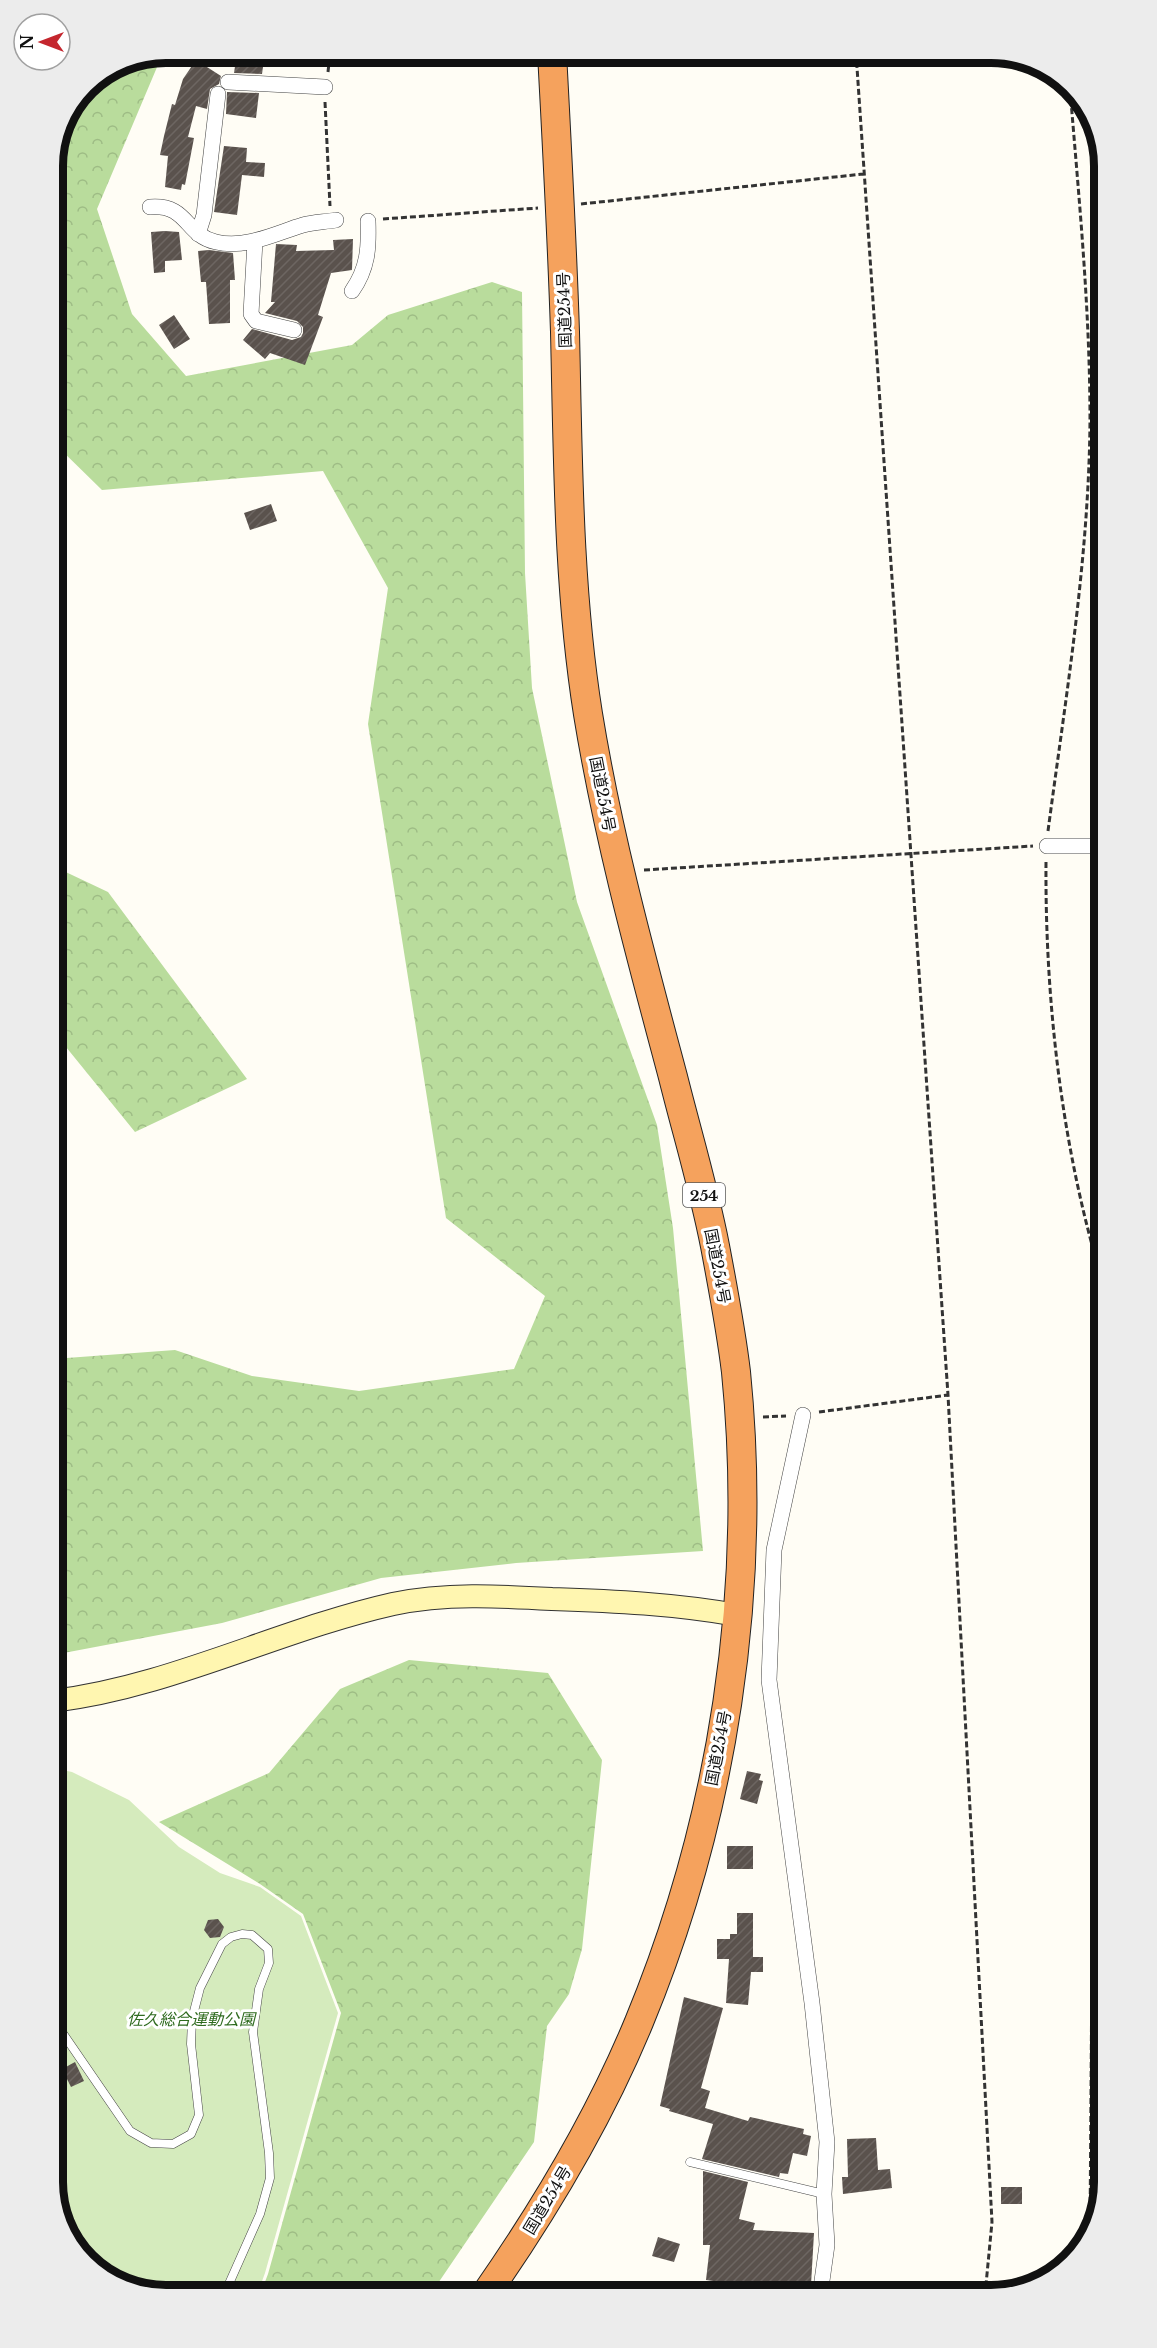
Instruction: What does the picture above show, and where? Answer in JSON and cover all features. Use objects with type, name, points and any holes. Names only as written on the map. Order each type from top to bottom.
[{"type":"highway","name":"国道254号","points":[[492,2285],[520,2245],[575,2153],[640,2021],[672,1929],[702,1830],[724,1721],[737,1615],[741,1517],[739,1418],[728,1318],[703,1192],[619,872],[588,713],[576,611],[567,464],[560,206],[553,63]]},
{"type":"street","points":[[198,234],[204,215],[223,88],[325,87]]},
{"type":"street","points":[[150,207],[165,206],[175,209],[198,234],[216,242],[255,241],[306,224],[336,220]]},
{"type":"street","points":[[352,291],[363,275],[368,258],[368,220]]},
{"type":"street","points":[[255,241],[251,314],[255,321],[294,330]]},
{"type":"street","points":[[1049,846],[1094,846]]},
{"type":"street","points":[[803,1415],[774,1550],[768,1660],[827,2142],[824,2194],[827,2245],[821,2285]]},
{"type":"street","points":[[63,1699],[98,1693],[171,1674],[346,1617],[416,1601],[497,1597],[646,1603],[737,1615]]},
{"type":"lane","points":[[63,2035],[130,2131],[152,2143],[173,2144],[192,2134],[200,2115],[191,2044],[192,2019],[200,1988],[222,1944],[231,1937],[242,1934],[252,1935],[268,1949],[268,1963],[259,1989],[254,2032],[270,2178],[260,2214],[228,2285]]},
{"type":"lane","points":[[690,2162],[824,2194]]},
{"type":"path","points":[[328,63],[325,87],[324,135],[330,210],[336,220]]},
{"type":"path","points":[[856,63],[862,174],[870,234],[882,462],[948,1395],[992,2212],[990,2267],[987,2285]]},
{"type":"path","points":[[1071,101],[1088,321],[1090,422],[1078,610],[1049,846],[1046,892],[1055,1037],[1067,1136],[1084,1222],[1094,1254]]},
{"type":"path","points":[[368,220],[560,206],[862,174]]},
{"type":"path","points":[[619,872],[911,852],[1049,846]]},
{"type":"path","points":[[739,1418],[803,1415],[856,1405],[948,1395]]},
{"type":"path","points":[[1090,2208],[1094,1935]]},
{"type":"green space","points":[[158,64],[97,209],[132,314],[186,376],[352,345],[388,315],[492,282],[522,292],[525,573],[532,688],[577,902],[657,1125],[673,1228],[703,1551],[516,1563],[381,1578],[222,1623],[63,1653],[63,1358],[175,1350],[252,1376],[359,1391],[514,1369],[545,1296],[446,1218],[368,724],[388,588],[323,471],[102,490],[63,452],[63,159],[67,139],[84,103],[109,80],[127,71]]},
{"type":"green space","points":[[63,871],[108,892],[247,1079],[135,1132],[63,1043]]},
{"type":"green space","points":[[409,1660],[548,1673],[602,1760],[582,1949],[569,1994],[547,2026],[534,2142],[437,2285],[264,2285],[341,2013],[303,1914],[260,1884],[159,1822],[269,1773],[340,1689]]},
{"type":"green space","name":"佐久総合運動公園","points":[[63,1770],[72,1772],[129,1800],[179,1847],[220,1873],[260,1887],[301,1916],[338,2013],[261,2285],[159,2285],[133,2280],[103,2264],[93,2255],[84,2245],[71,2221],[65,2202],[63,2182]]},
{"type":"building","points":[[194,63],[201,63],[221,76],[219,84],[210,89],[207,109],[196,106],[188,137],[194,138],[185,185],[182,184],[181,190],[165,187],[168,156],[160,155],[172,104],[175,105],[183,79]]},
{"type":"building","points":[[236,63],[264,63],[262,74],[234,73]]},
{"type":"building","points":[[227,92],[259,93],[256,118],[226,114]]},
{"type":"building","points":[[224,146],[247,148],[246,162],[265,163],[264,177],[242,175],[237,215],[214,212]]},
{"type":"building","points":[[151,232],[179,232],[182,260],[165,261],[165,272],[154,273]]},
{"type":"building","points":[[353,239],[352,270],[331,273],[318,315],[323,317],[305,365],[270,353],[265,359],[243,340],[252,329],[292,340],[301,337],[303,333],[303,327],[297,321],[265,313],[275,302],[271,302],[276,244],[297,245],[296,251],[334,250],[333,240]]},
{"type":"building","points":[[198,251],[233,253],[235,280],[230,280],[230,323],[209,324],[206,282],[201,282]]},
{"type":"building","points":[[174,315],[190,339],[174,349],[159,325]]},
{"type":"building","points":[[271,504],[277,521],[250,530],[244,513]]},
{"type":"building","points":[[747,1771],[761,1774],[759,1780],[763,1781],[757,1804],[740,1799]]},
{"type":"building","points":[[727,1846],[753,1846],[753,1869],[727,1869]]},
{"type":"building","points":[[737,1913],[753,1913],[753,1957],[763,1957],[763,1972],[751,1972],[748,2005],[726,2003],[729,1959],[717,1959],[717,1939],[730,1939],[730,1934],[737,1934]]},
{"type":"building","points":[[218,1919],[224,1927],[220,1937],[210,1938],[204,1930],[208,1920]]},
{"type":"building","points":[[684,1997],[723,2008],[701,2088],[710,2091],[705,2108],[748,2121],[750,2117],[804,2129],[803,2134],[811,2136],[807,2156],[793,2153],[788,2174],[780,2173],[779,2177],[702,2159],[713,2124],[669,2111],[670,2109],[660,2106]]},
{"type":"building","points":[[75,2062],[84,2081],[71,2087],[63,2068]]},
{"type":"building","points":[[876,2138],[878,2170],[890,2169],[892,2188],[843,2194],[842,2177],[848,2177],[847,2139]]},
{"type":"building","points":[[703,2171],[748,2182],[739,2219],[755,2223],[753,2230],[814,2233],[811,2285],[728,2285],[728,2283],[706,2280],[710,2245],[703,2245]]},
{"type":"building","points":[[1001,2187],[1022,2187],[1022,2204],[1001,2204]]},
{"type":"building","points":[[658,2237],[680,2244],[674,2262],[652,2256]]}]
